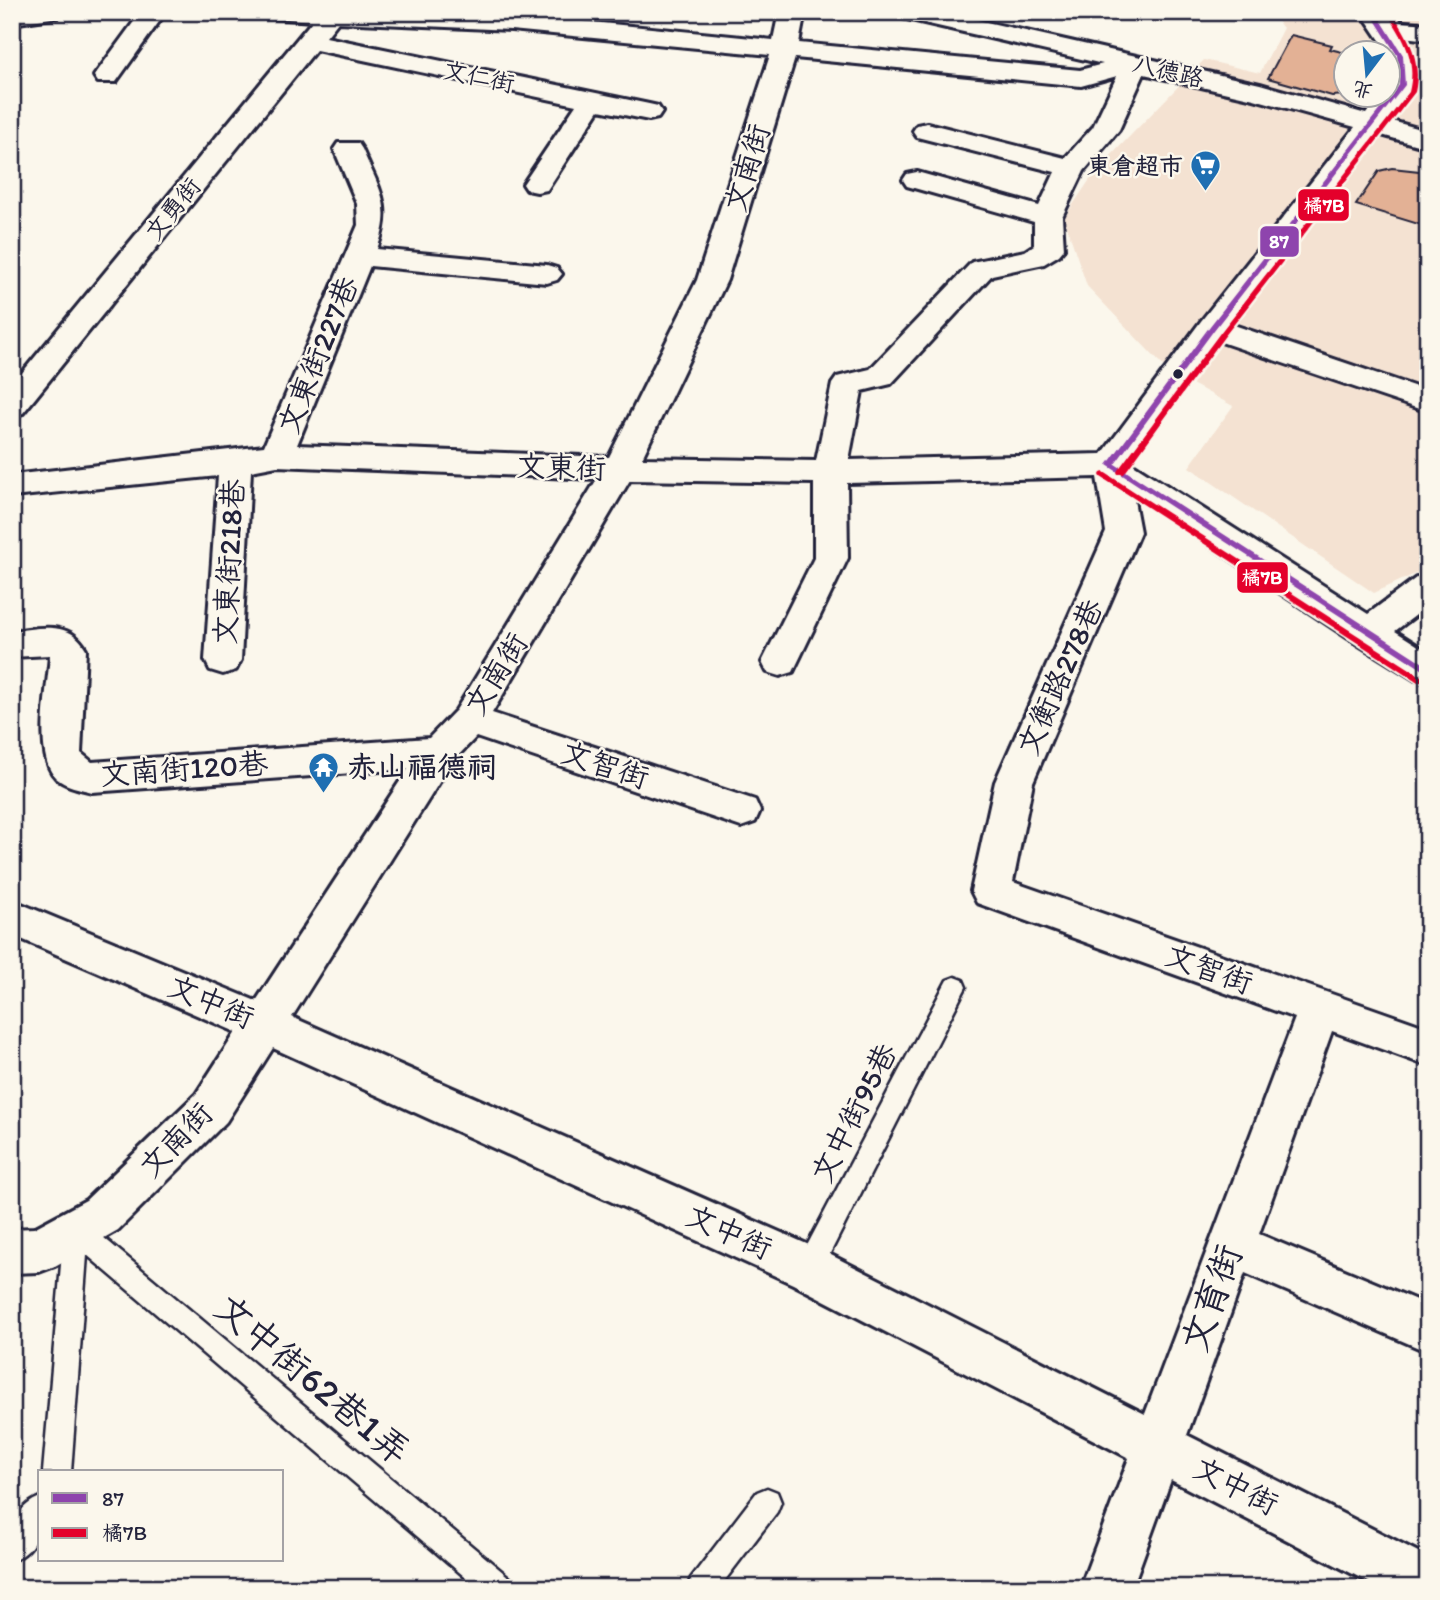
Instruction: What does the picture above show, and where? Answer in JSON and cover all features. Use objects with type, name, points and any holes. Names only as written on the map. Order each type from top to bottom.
[{"type":"street","points":[[12,16],[50,12]]},
{"type":"street","points":[[107,76],[154,12]]},
{"type":"street","points":[[271,12],[510,22],[784,51],[1081,78],[1136,63]]},
{"type":"street","name":"文南街","points":[[12,1251],[39,1250],[102,1215],[211,1108],[439,752],[468,720],[620,469],[712,280],[784,51],[792,12]]},
{"type":"street","name":"八德路","points":[[907,12],[1260,92],[1428,140]]},
{"type":"street","name":"文勇街","points":[[12,406],[332,13]]},
{"type":"street","points":[[1379,20],[1428,32]]},
{"type":"street","points":[[1379,20],[1401,54],[1405,72],[1402,85],[1212,328],[1111,465],[1428,670]]},
{"type":"street","name":"文仁街","points":[[309,41],[649,112]]},
{"type":"street","points":[[780,662],[831,558],[830,472],[848,384],[880,377],[982,268],[1034,258],[1049,249],[1048,217],[1071,168],[1105,130],[1136,63]]},
{"type":"street","points":[[537,184],[592,100]]},
{"type":"street","points":[[927,131],[1071,168]]},
{"type":"street","name":"文東街227巷","points":[[277,455],[372,225],[371,204],[348,149]]},
{"type":"street","points":[[917,180],[1048,217]]},
{"type":"street","name":"文東街227巷","points":[[359,256],[547,274]]},
{"type":"street","points":[[1212,328],[1428,402]]},
{"type":"street","name":"文東街","points":[[12,486],[235,463],[277,455],[620,469],[830,472],[1111,465]]},
{"type":"street","name":"文東街218巷","points":[[223,660],[235,463]]},
{"type":"street","name":"文衡路278巷","points":[[991,891],[1014,782],[1123,532],[1111,465]]},
{"type":"street","points":[[1367,633],[1428,587]]},
{"type":"street","name":"文南街120巷","points":[[12,644],[55,640],[68,649],[70,656],[62,753],[65,764],[76,773],[92,777],[439,752]]},
{"type":"street","name":"文智街","points":[[468,720],[741,811]]},
{"type":"street","name":"文智街","points":[[991,891],[1428,1047]]},
{"type":"street","name":"文中街","points":[[12,918],[266,1025],[809,1268],[1428,1585]]},
{"type":"street","name":"文育街","points":[[1106,1588],[1319,1009]]},
{"type":"street","points":[[1231,1244],[1428,1329]]},
{"type":"lane","name":"文中街95巷","points":[[809,1268],[955,986]]},
{"type":"lane","points":[[57,1470],[76,1230]]},
{"type":"lane","name":"文中街62巷1弄","points":[[76,1230],[500,1588]]},
{"type":"lane","points":[[701,1588],[767,1502]]},
{"type":"lane","points":[[12,1547],[38,1514]]},
{"type":"shaded area","points":[[1270,12],[1428,12],[1428,559],[1421,571],[1374,593],[1189,467],[1233,406],[1168,371],[1087,286],[1064,218],[1095,172],[1204,60],[1260,73],[1283,28]]},
{"type":"building","points":[[1291,35],[1332,45],[1332,96],[1268,78]]},
{"type":"building","points":[[1392,168],[1428,172],[1428,227],[1356,205],[1379,171]]},
{"type":"transit line","name":"87","points":[[1111,465],[1212,328],[1402,85],[1400,55],[1373,12]]},
{"type":"transit line","name":"橘7B","points":[[1121,472],[1222,335],[1412,92],[1415,81],[1413,60],[1406,40],[1389,12]]},
{"type":"transit line","name":"87","points":[[1111,465],[1428,670]]},
{"type":"transit line","name":"橘7B","points":[[1104,475],[1421,680]]},
{"type":"place","name":"東倉超市","points":[[1206,193]]},
{"type":"place","name":"赤山福德祠","points":[[324,794]]}]
